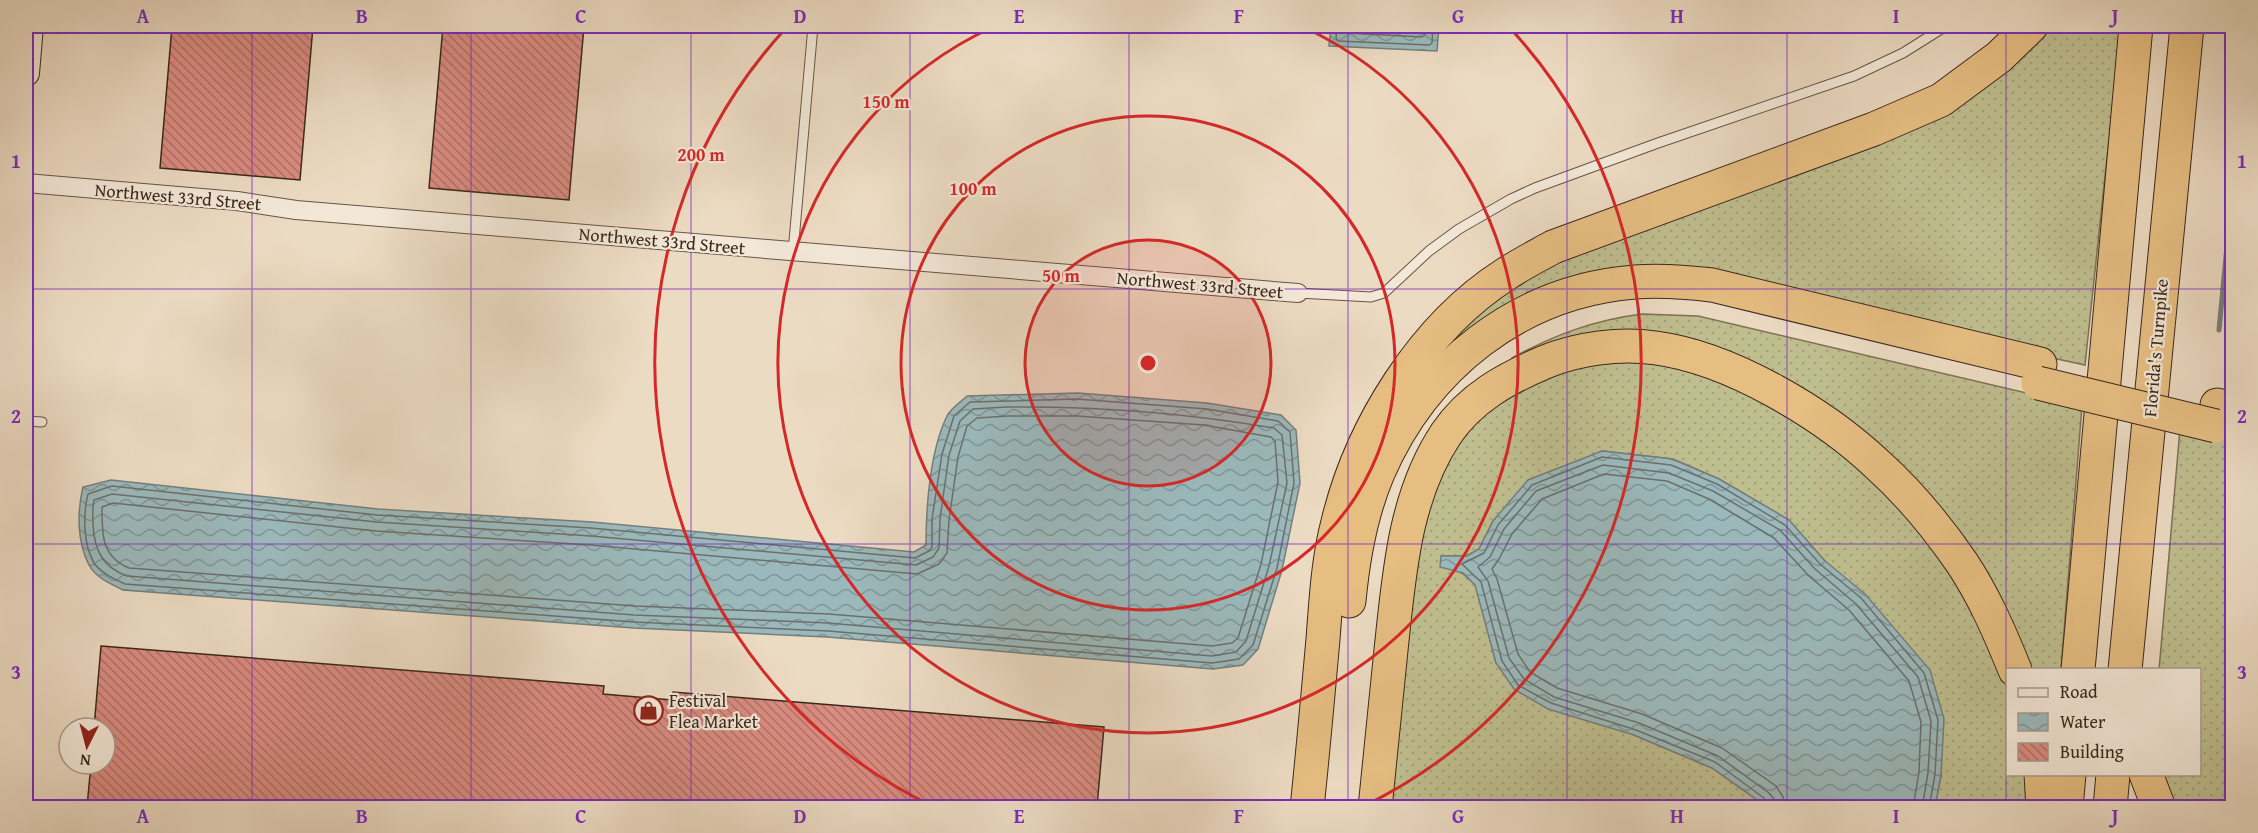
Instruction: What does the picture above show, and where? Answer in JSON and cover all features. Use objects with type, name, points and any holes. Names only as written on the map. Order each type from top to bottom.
[{"type":"highway","points":[[1307,807],[1332,548],[1338,520],[1362,453],[1384,408],[1414,361],[1444,326],[1504,275],[1553,247],[1874,129],[1941,100],[1999,57],[2031,26]]},
{"type":"highway","points":[[2078,668],[2136,26]]},
{"type":"highway","name":"Florida's Turnpike","points":[[2125,668],[2187,26]]},
{"type":"highway","points":[[1329,807],[1352,568],[1365,512],[1377,474],[1411,412],[1436,380],[1469,348],[1498,327],[1530,310],[1600,287],[1634,282],[1674,281],[1712,285],[2039,373],[2225,418]]},
{"type":"highway","points":[[1353,807],[1380,550],[1398,485],[1426,426],[1470,376],[1502,351],[1546,326],[1581,314],[1618,305],[1655,301],[1699,303],[2039,373]]},
{"type":"highway","points":[[1375,807],[1396,604],[1406,533],[1426,469],[1447,433],[1467,408],[1492,389],[1553,359],[1584,350],[1621,346],[1656,348],[1690,355],[1769,388],[1846,437],[1908,495],[1962,564],[1985,602],[2015,668]]},
{"type":"highway","points":[[2131,619],[2135,668]]},
{"type":"highway","points":[[2041,776],[2043,807]]},
{"type":"highway","points":[[2066,807],[2068,776]]},
{"type":"highway","points":[[2110,807],[2113,776]]},
{"type":"highway","points":[[2147,776],[2159,807]]},
{"type":"street","points":[[26,73],[30,26]]},
{"type":"street","name":"Northwest 33rd Street","points":[[26,183],[237,201],[296,210],[1298,293]]},
{"type":"lane","points":[[793,252],[813,26]]},
{"type":"lane","points":[[1298,293],[1371,297],[1384,292],[1429,251],[1459,229],[1534,188],[1854,76],[1903,53],[1946,26]]},
{"type":"lane","points":[[26,421],[42,422]]},
{"type":"shaded area","points":[[2046,26],[2121,26],[2085,365],[1641,268],[1412,380],[1432,352],[1534,266],[1899,130]]},
{"type":"shaded area","points":[[1642,314],[1698,316],[2082,406],[2061,668],[2023,668],[1956,541],[1709,353],[1513,362],[1512,358],[1559,336],[1607,320]]},
{"type":"shaded area","points":[[1594,357],[1707,370],[1836,442],[1939,545],[2006,674],[2006,776],[2032,776],[2036,807],[1935,807],[1941,775],[1824,560],[1789,520],[1719,479],[1673,459],[1602,451],[1493,521],[1479,549],[1467,556],[1442,556],[1476,585],[1496,663],[1634,735],[1712,768],[1764,807],[1388,808],[1421,526],[1439,477],[1462,436],[1495,401]]},
{"type":"shaded area","points":[[2180,429],[2232,442],[2232,807],[2175,807],[2164,776],[2201,776],[2201,668],[2159,668]]},
{"type":"water","points":[[1331,26],[1439,26],[1437,51],[1329,46]]},
{"type":"water","points":[[1078,393],[1207,403],[1281,415],[1296,430],[1300,483],[1282,570],[1258,649],[1243,665],[1213,669],[827,637],[634,628],[123,590],[104,580],[92,570],[80,537],[79,517],[83,487],[111,480],[378,509],[592,522],[914,552],[926,545],[928,496],[933,462],[941,430],[947,416],[954,408],[967,396]]},
{"type":"water","points":[[1602,451],[1672,459],[1719,479],[1789,520],[1824,560],[1865,594],[1930,670],[1944,719],[1941,775],[1935,807],[1764,807],[1712,768],[1634,735],[1548,709],[1514,689],[1496,663],[1475,585],[1463,573],[1440,567],[1441,556],[1467,556],[1479,549],[1493,521],[1528,480]]},
{"type":"building","points":[[172,26],[313,26],[300,180],[160,168]]},
{"type":"building","points":[[443,26],[584,26],[569,200],[429,188]]},
{"type":"building","points":[[101,646],[604,686],[603,694],[672,700],[673,692],[1104,727],[1097,807],[87,807],[90,776],[117,776],[117,716],[95,716]]},
{"type":"waterway","points":[[2219,330],[2232,194]]},
{"type":"place","name":"Festival Flea Market","points":[[648,711]]}]
